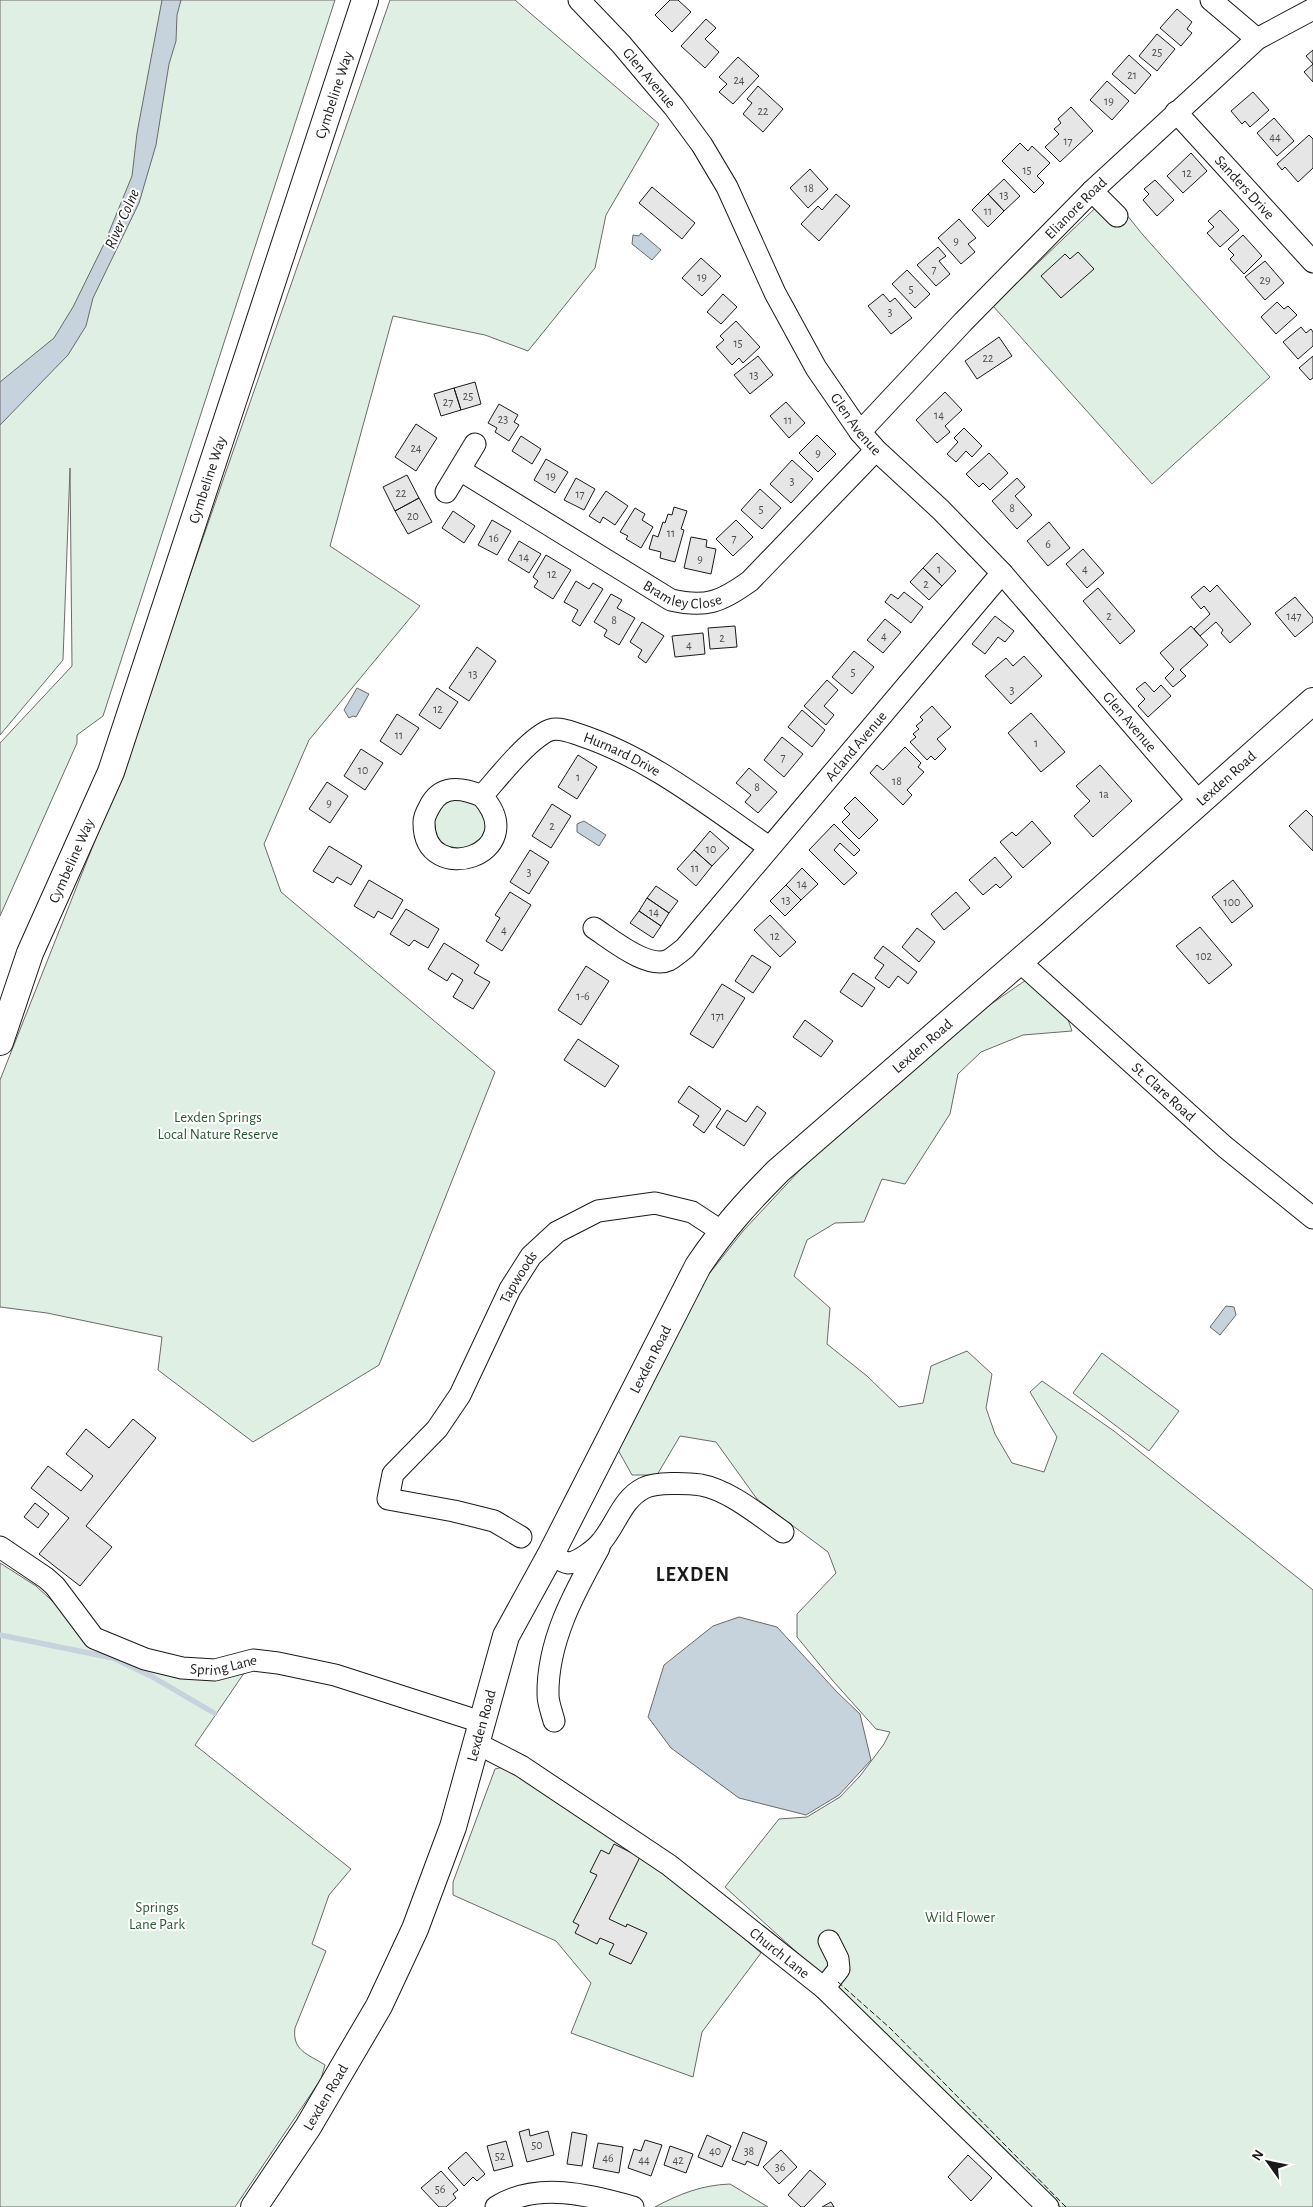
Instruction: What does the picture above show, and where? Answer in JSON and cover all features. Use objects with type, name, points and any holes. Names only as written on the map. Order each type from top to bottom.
[{"type":"main road","name":"Cymbeline Way","points":[[0,1042],[30,953],[111,772],[365,0]]},
{"type":"main road","name":"Lexden Road","points":[[254,2207],[308,2127],[379,2006],[415,1929],[453,1827],[506,1636],[551,1554],[698,1266],[722,1231],[740,1208],[778,1171],[1313,702]]},
{"type":"main road","name":"Cymbeline Way","points":[[0,983],[30,953]]},
{"type":"street","name":"Glen Avenue","points":[[579,0],[621,44],[674,107],[702,145],[727,187],[775,293],[816,368],[860,432],[876,450],[941,510],[1002,573],[1199,802]]},
{"type":"street","points":[[1211,0],[1257,39]]},
{"type":"street","name":"Elianore Road","points":[[860,432],[963,322],[1092,190],[1257,39],[1313,9]]},
{"type":"street","name":"Sanders Drive","points":[[1176,112],[1313,262]]},
{"type":"street","points":[[1092,190],[1117,216]]},
{"type":"street","points":[[446,492],[475,444]]},
{"type":"street","name":"Bramley Close","points":[[460,470],[671,600],[692,604],[712,603],[730,595],[750,582],[876,450]]},
{"type":"street","name":"Acland Avenue","points":[[594,928],[641,958],[654,962],[668,961],[685,948],[1002,573]]},
{"type":"street","name":"Hurnard Drive","points":[[482,796],[523,751],[541,735],[552,730],[564,730],[611,745],[676,783],[768,848]]},
{"type":"street","name":"St. Clare Road","points":[[1019,961],[1225,1147],[1313,1218]]},
{"type":"street","name":"Tapwoods","points":[[521,1537],[494,1521],[454,1511],[388,1499],[392,1474],[437,1429],[455,1402],[510,1289],[531,1256],[557,1232],[598,1211],[655,1203],[692,1212],[722,1231]]},
{"type":"street","points":[[554,1721],[548,1696],[557,1633],[602,1542],[630,1498],[646,1487],[668,1484],[701,1485],[721,1492],[783,1532]]},
{"type":"street","points":[[551,1554],[566,1563],[575,1562],[602,1542]]},
{"type":"street","name":"Spring Lane","points":[[0,1547],[50,1582],[94,1638],[144,1659],[182,1668],[215,1670],[253,1660],[336,1675],[479,1733]]},
{"type":"street","name":"Church Lane","points":[[479,1733],[521,1766],[669,1865],[824,1988],[1048,2207]]},
{"type":"street","points":[[824,1988],[839,1969],[838,1959],[829,1941]]},
{"type":"street","points":[[496,2207],[528,2194],[554,2192],[606,2200],[633,2207]]},
{"type":"green space","points":[[0,0],[335,0],[103,716],[77,735],[77,743],[0,916],[0,743],[72,666],[70,468],[63,660],[0,735]]},
{"type":"green space","name":"Lexden Springs Local Nature Reserve","points":[[390,0],[515,0],[659,124],[606,215],[595,268],[528,351],[485,335],[393,316],[330,546],[420,606],[309,740],[264,844],[281,892],[495,1072],[379,1365],[253,1442],[158,1370],[162,1337],[47,1313],[0,1307],[0,1080],[117,785]]},
{"type":"green space","points":[[1110,194],[1143,235],[1270,377],[1152,484],[993,306]]},
{"type":"green space","points":[[470,795],[490,829],[472,851],[437,844],[430,817],[440,800]]},
{"type":"green space","name":"Wild Flower","points":[[1029,978],[1063,1005],[1072,1031],[1023,1035],[981,1052],[958,1074],[950,1114],[905,1184],[882,1179],[864,1222],[835,1223],[807,1240],[794,1276],[830,1308],[827,1344],[867,1376],[899,1407],[923,1403],[931,1366],[967,1351],[992,1374],[986,1408],[995,1434],[1012,1463],[1044,1472],[1057,1437],[1030,1392],[1042,1381],[1114,1431],[1313,1590],[1313,2207],[1038,2207],[890,2037],[725,1887],[779,1819],[807,1817],[840,1797],[860,1776],[884,1744],[890,1732],[876,1729],[797,1637],[797,1614],[836,1573],[828,1552],[757,1499],[716,1442],[680,1436],[657,1475],[632,1475],[618,1450],[690,1298],[743,1231],[800,1170],[880,1096],[978,1013]]},
{"type":"green space","points":[[1102,1353],[1179,1411],[1149,1451],[1073,1393]]},
{"type":"green space","name":"Springs Lane Park","points":[[0,1563],[36,1586],[87,1633],[182,1668],[253,1660],[195,1745],[351,1869],[329,1895],[312,1944],[326,1951],[295,2028],[296,2042],[302,2051],[325,2065],[321,2079],[235,2207],[0,2207]]},
{"type":"green space","points":[[503,1767],[602,1824],[698,1899],[761,1953],[702,2032],[693,2077],[571,2033],[591,1983],[556,1941],[453,1895],[453,1882],[495,1769]]},
{"type":"green space","points":[[730,2184],[768,2207],[655,2207],[691,2191],[710,2186]]},
{"type":"water","name":"River Colne","points":[[162,0],[181,0],[177,15],[176,41],[169,64],[156,145],[139,203],[93,298],[86,326],[68,355],[0,425],[0,382],[54,338],[73,307],[105,242],[132,176],[137,133]]},
{"type":"water","points":[[641,233],[661,250],[652,260],[632,244],[633,235],[639,236]]},
{"type":"water","points":[[357,688],[369,694],[356,717],[349,718],[344,710]]},
{"type":"water","points":[[584,821],[606,835],[599,846],[577,832],[577,824]]},
{"type":"water","points":[[1226,1306],[1234,1307],[1236,1315],[1220,1335],[1210,1327]]},
{"type":"water","points":[[739,1617],[777,1627],[860,1714],[871,1760],[839,1795],[806,1815],[739,1798],[671,1748],[648,1717],[664,1665],[713,1626]]},
{"type":"building","points":[[670,0],[678,0],[691,12],[672,32],[655,15]]},
{"type":"building","points":[[1177,9],[1192,22],[1187,29],[1192,33],[1181,46],[1160,28]]},
{"type":"building","points":[[706,19],[716,28],[705,39],[719,52],[705,68],[681,46]]},
{"type":"building","points":[[1157,34],[1175,49],[1157,71],[1139,56]]},
{"type":"building","points":[[1313,50],[1313,64],[1306,56]]},
{"type":"building","points":[[1129,55],[1151,75],[1135,94],[1112,74]]},
{"type":"building","points":[[738,57],[759,76],[733,104],[719,92],[727,84],[719,77]]},
{"type":"building","points":[[1313,64],[1313,82],[1304,72]]},
{"type":"building","points":[[1107,81],[1129,101],[1112,120],[1090,100]]},
{"type":"building","points":[[758,86],[783,109],[763,132],[743,114],[752,103],[747,99]]},
{"type":"building","points":[[1253,92],[1269,110],[1250,127],[1245,121],[1242,124],[1231,111]]},
{"type":"building","points":[[1071,107],[1093,131],[1060,162],[1045,147],[1059,134],[1054,129],[1061,123],[1058,119]]},
{"type":"building","points":[[1274,118],[1294,141],[1277,156],[1257,133]]},
{"type":"building","points":[[1309,135],[1313,139],[1313,168],[1298,182],[1285,167],[1282,170],[1277,164]]},
{"type":"building","points":[[1020,143],[1028,151],[1032,146],[1050,163],[1037,176],[1044,183],[1034,193],[1002,161]]},
{"type":"building","points":[[1191,153],[1207,171],[1183,193],[1167,176]]},
{"type":"building","points":[[810,169],[828,189],[808,208],[790,188]]},
{"type":"building","points":[[1004,179],[1020,196],[1004,211],[988,194]]},
{"type":"building","points":[[1155,180],[1174,200],[1157,216],[1143,200],[1149,194],[1144,189]]},
{"type":"building","points":[[652,187],[695,223],[682,239],[639,203]]},
{"type":"building","points":[[836,194],[850,206],[819,241],[801,224],[818,206],[822,210]]},
{"type":"building","points":[[988,194],[1004,211],[988,227],[972,210]]},
{"type":"building","points":[[1220,210],[1239,230],[1220,247],[1207,233],[1214,227],[1208,221]]},
{"type":"building","points":[[959,219],[976,238],[968,244],[975,252],[961,264],[938,238]]},
{"type":"building","points":[[1243,235],[1262,256],[1244,274],[1230,259],[1234,255],[1228,249]]},
{"type":"building","points":[[938,247],[946,256],[939,261],[950,274],[936,286],[917,265]]},
{"type":"building","points":[[1078,252],[1094,269],[1061,298],[1041,276],[1065,254],[1070,259]]},
{"type":"building","points":[[701,258],[721,276],[702,296],[682,278]]},
{"type":"building","points":[[1265,261],[1284,283],[1265,300],[1245,277]]},
{"type":"building","points":[[907,270],[930,294],[915,308],[892,284]]},
{"type":"building","points":[[723,294],[737,307],[721,324],[707,312]]},
{"type":"building","points":[[883,294],[890,302],[895,298],[912,318],[891,334],[868,306]]},
{"type":"building","points":[[1277,302],[1284,309],[1288,306],[1297,315],[1276,334],[1261,317]]},
{"type":"building","points":[[736,321],[760,347],[743,363],[739,358],[732,365],[716,347],[724,340],[720,336]]},
{"type":"building","points":[[1301,327],[1306,333],[1311,329],[1313,332],[1313,346],[1298,359],[1283,342]]},
{"type":"building","points":[[999,337],[1012,356],[977,379],[965,361]]},
{"type":"building","points":[[758,356],[773,375],[750,394],[734,375]]},
{"type":"building","points":[[1313,356],[1313,378],[1310,380],[1299,368]]},
{"type":"building","points":[[475,382],[481,404],[461,410],[454,388]]},
{"type":"building","points":[[454,388],[461,410],[441,416],[434,394]]},
{"type":"building","points":[[945,392],[962,410],[945,426],[950,432],[937,443],[916,420]]},
{"type":"building","points":[[786,402],[805,423],[789,438],[770,416]]},
{"type":"building","points":[[499,404],[518,415],[514,422],[519,425],[509,441],[495,432],[497,428],[488,423]]},
{"type":"building","points":[[416,424],[437,438],[416,471],[395,457]]},
{"type":"building","points":[[964,428],[982,446],[972,457],[966,451],[956,462],[947,454],[958,442],[954,438]]},
{"type":"building","points":[[817,435],[836,454],[818,472],[799,453]]},
{"type":"building","points":[[521,436],[541,449],[532,464],[512,451]]},
{"type":"building","points":[[989,453],[1008,473],[990,490],[983,483],[979,487],[966,474]]},
{"type":"building","points":[[546,459],[568,472],[555,493],[534,480]]},
{"type":"building","points":[[792,460],[813,479],[791,503],[770,484]]},
{"type":"building","points":[[407,475],[419,498],[395,511],[383,487]]},
{"type":"building","points":[[576,478],[595,489],[584,510],[564,500]]},
{"type":"building","points":[[1017,478],[1025,487],[1015,496],[1032,515],[1017,529],[992,501]]},
{"type":"building","points":[[760,489],[781,508],[762,529],[741,510]]},
{"type":"building","points":[[606,491],[628,506],[615,525],[603,517],[600,523],[589,516]]},
{"type":"building","points":[[419,498],[432,522],[408,534],[395,511]]},
{"type":"building","points":[[674,507],[687,511],[681,529],[684,530],[675,562],[660,558],[661,552],[649,549],[653,535],[658,537],[663,522],[665,523],[668,514],[672,515]]},
{"type":"building","points":[[635,508],[645,514],[642,520],[653,527],[641,548],[626,539],[628,536],[620,532]]},
{"type":"building","points":[[453,511],[475,526],[464,543],[442,528]]},
{"type":"building","points":[[492,520],[511,531],[497,555],[478,545]]},
{"type":"building","points":[[736,520],[753,537],[733,556],[716,539]]},
{"type":"building","points":[[1049,522],[1070,548],[1048,566],[1027,541]]},
{"type":"building","points":[[691,537],[707,540],[706,547],[716,549],[711,574],[684,568]]},
{"type":"building","points":[[519,541],[541,554],[529,573],[508,560]]},
{"type":"building","points":[[1083,549],[1104,573],[1087,588],[1066,564]]},
{"type":"building","points":[[937,553],[956,571],[942,586],[923,568]]},
{"type":"building","points":[[546,555],[571,570],[553,599],[534,587],[538,581],[533,577]]},
{"type":"building","points":[[923,568],[942,586],[929,600],[910,582]]},
{"type":"building","points":[[576,581],[589,589],[593,583],[603,589],[580,626],[572,621],[578,610],[564,602]]},
{"type":"building","points":[[1217,585],[1251,624],[1230,643],[1221,633],[1223,630],[1216,622],[1200,636],[1194,629],[1210,614],[1204,606],[1201,609],[1191,597],[1204,586],[1210,592]]},
{"type":"building","points":[[1098,588],[1135,631],[1120,644],[1083,601]]},
{"type":"building","points":[[904,592],[923,607],[911,623],[885,602],[891,594],[898,599]]},
{"type":"building","points":[[611,594],[622,600],[617,608],[635,618],[619,645],[604,636],[607,630],[594,622]]},
{"type":"building","points":[[1295,597],[1313,618],[1313,622],[1295,637],[1275,613]]},
{"type":"building","points":[[995,616],[1014,631],[1005,642],[998,637],[985,654],[972,644]]},
{"type":"building","points":[[885,619],[901,632],[883,653],[867,640]]},
{"type":"building","points":[[642,622],[664,636],[646,663],[638,657],[642,650],[630,642]]},
{"type":"building","points":[[735,626],[737,647],[710,649],[708,628]]},
{"type":"building","points":[[1191,626],[1208,645],[1180,670],[1186,676],[1173,687],[1165,678],[1174,669],[1160,653]]},
{"type":"building","points":[[703,633],[705,654],[675,657],[672,636]]},
{"type":"building","points":[[477,647],[496,661],[469,701],[449,688]]},
{"type":"building","points":[[854,651],[874,667],[852,694],[832,677]]},
{"type":"building","points":[[1024,656],[1042,676],[1011,704],[985,676],[1006,658],[1013,666]]},
{"type":"building","points":[[827,680],[838,690],[824,706],[834,715],[826,725],[804,706]]},
{"type":"building","points":[[1145,682],[1154,692],[1161,685],[1171,696],[1148,717],[1138,706],[1145,699],[1136,689]]},
{"type":"building","points":[[437,688],[458,702],[440,729],[419,715]]},
{"type":"building","points":[[932,706],[951,727],[937,739],[946,749],[935,760],[931,756],[927,760],[910,742],[916,737],[913,734],[919,729],[916,726],[923,720],[920,717]]},
{"type":"building","points":[[802,710],[825,730],[812,747],[788,727]]},
{"type":"building","points":[[1031,713],[1065,752],[1041,772],[1008,733]]},
{"type":"building","points":[[397,714],[419,728],[401,755],[380,741]]},
{"type":"building","points":[[782,737],[803,754],[784,777],[764,760]]},
{"type":"building","points":[[905,747],[921,763],[918,767],[924,772],[907,790],[912,795],[903,805],[870,773],[877,765],[883,770]]},
{"type":"building","points":[[361,749],[383,763],[365,790],[344,776]]},
{"type":"building","points":[[578,755],[597,767],[577,799],[558,787]]},
{"type":"building","points":[[1100,765],[1132,801],[1093,837],[1074,816],[1090,801],[1076,786]]},
{"type":"building","points":[[749,768],[777,792],[758,813],[745,802],[751,795],[736,783]]},
{"type":"building","points":[[327,782],[348,796],[330,823],[309,809]]},
{"type":"building","points":[[855,797],[878,820],[859,839],[842,822],[850,814],[844,808]]},
{"type":"building","points":[[552,804],[571,816],[551,848],[532,836]]},
{"type":"building","points":[[1306,810],[1313,817],[1313,851],[1289,826]]},
{"type":"building","points":[[1032,821],[1051,843],[1023,868],[1000,842],[1012,832],[1016,836]]},
{"type":"building","points":[[834,824],[860,850],[854,856],[840,843],[834,850],[857,873],[844,885],[809,850]]},
{"type":"building","points":[[710,831],[729,848],[712,866],[694,850]]},
{"type":"building","points":[[329,846],[362,866],[351,885],[337,877],[333,883],[313,871]]},
{"type":"building","points":[[530,850],[549,862],[529,894],[510,882]]},
{"type":"building","points":[[694,850],[712,866],[696,886],[677,869]]},
{"type":"building","points":[[995,857],[1012,877],[1000,888],[996,884],[983,895],[969,880]]},
{"type":"building","points":[[802,868],[818,884],[801,900],[786,885]]},
{"type":"building","points":[[369,880],[403,900],[392,919],[378,911],[374,918],[354,906]]},
{"type":"building","points":[[1233,880],[1253,906],[1232,923],[1212,897]]},
{"type":"building","points":[[786,885],[801,900],[785,916],[770,901]]},
{"type":"building","points":[[656,886],[678,901],[669,913],[647,898]]},
{"type":"building","points":[[510,892],[531,905],[502,951],[486,941],[500,918],[495,915]]},
{"type":"building","points":[[956,892],[970,908],[944,930],[931,914]]},
{"type":"building","points":[[647,898],[669,913],[661,926],[639,911]]},
{"type":"building","points":[[406,909],[439,929],[428,948],[414,940],[409,946],[390,934]]},
{"type":"building","points":[[639,911],[661,926],[653,938],[630,923]]},
{"type":"building","points":[[770,915],[796,942],[780,957],[754,930]]},
{"type":"building","points":[[1200,927],[1232,965],[1209,984],[1176,946]]},
{"type":"building","points":[[917,928],[935,942],[919,962],[902,947]]},
{"type":"building","points":[[444,943],[479,965],[474,973],[490,982],[473,1009],[453,997],[463,980],[452,973],[447,981],[428,969]]},
{"type":"building","points":[[883,946],[917,972],[908,984],[898,976],[889,988],[875,978],[884,965],[874,958]]},
{"type":"building","points":[[752,955],[771,967],[753,993],[735,981]]},
{"type":"building","points":[[586,966],[609,981],[581,1025],[558,1010]]},
{"type":"building","points":[[853,973],[875,988],[862,1007],[840,992]]},
{"type":"building","points":[[722,984],[745,998],[713,1048],[690,1034]]},
{"type":"building","points":[[805,1020],[833,1041],[821,1057],[793,1037]]},
{"type":"building","points":[[578,1039],[619,1066],[605,1087],[564,1060]]},
{"type":"building","points":[[689,1086],[721,1109],[704,1133],[693,1125],[699,1116],[678,1102]]},
{"type":"building","points":[[757,1106],[766,1113],[744,1146],[716,1127],[727,1110],[746,1122]]},
{"type":"building","points":[[133,1419],[156,1438],[86,1526],[112,1547],[80,1586],[39,1554],[69,1518],[31,1488],[48,1466],[81,1491],[93,1476],[66,1454],[86,1429],[109,1448]]},
{"type":"building","points":[[35,1503],[49,1514],[38,1528],[24,1517]]},
{"type":"building","points":[[614,1844],[640,1857],[609,1919],[626,1927],[627,1924],[647,1933],[631,1964],[609,1954],[614,1944],[600,1938],[597,1944],[575,1933],[579,1925],[573,1922],[597,1875],[590,1872],[601,1850],[609,1854]]},
{"type":"building","points":[[529,2129],[530,2136],[548,2131],[554,2155],[527,2162],[519,2132]]},
{"type":"building","points":[[572,2132],[587,2135],[582,2166],[567,2164]]},
{"type":"building","points":[[743,2132],[767,2142],[758,2166],[747,2161],[745,2165],[732,2160]]},
{"type":"building","points":[[707,2135],[731,2146],[722,2167],[698,2157]]},
{"type":"building","points":[[645,2140],[662,2145],[651,2176],[628,2168],[634,2149],[641,2151]]},
{"type":"building","points":[[506,2141],[513,2166],[494,2171],[487,2146]]},
{"type":"building","points":[[598,2143],[623,2147],[619,2173],[593,2168]]},
{"type":"building","points":[[670,2146],[693,2154],[686,2173],[664,2165]]},
{"type":"building","points":[[781,2150],[797,2167],[779,2184],[763,2167]]},
{"type":"building","points":[[466,2152],[485,2174],[477,2181],[473,2177],[464,2186],[448,2168]]},
{"type":"building","points":[[968,2155],[992,2178],[971,2201],[948,2177]]},
{"type":"building","points":[[810,2170],[826,2184],[804,2207],[801,2207],[788,2195]]},
{"type":"building","points":[[441,2171],[458,2190],[453,2194],[456,2198],[446,2207],[439,2207],[421,2188]]},
{"type":"building","points":[[831,2202],[834,2207],[822,2207]]},
{"type":"waterway","points":[[0,1635],[113,1658],[151,1676],[214,1713]]},
{"type":"fence","points":[[838,1982],[890,2028],[1066,2207]]},
{"type":"district","name":"LEXDEN","points":[[693,1575]]}]
